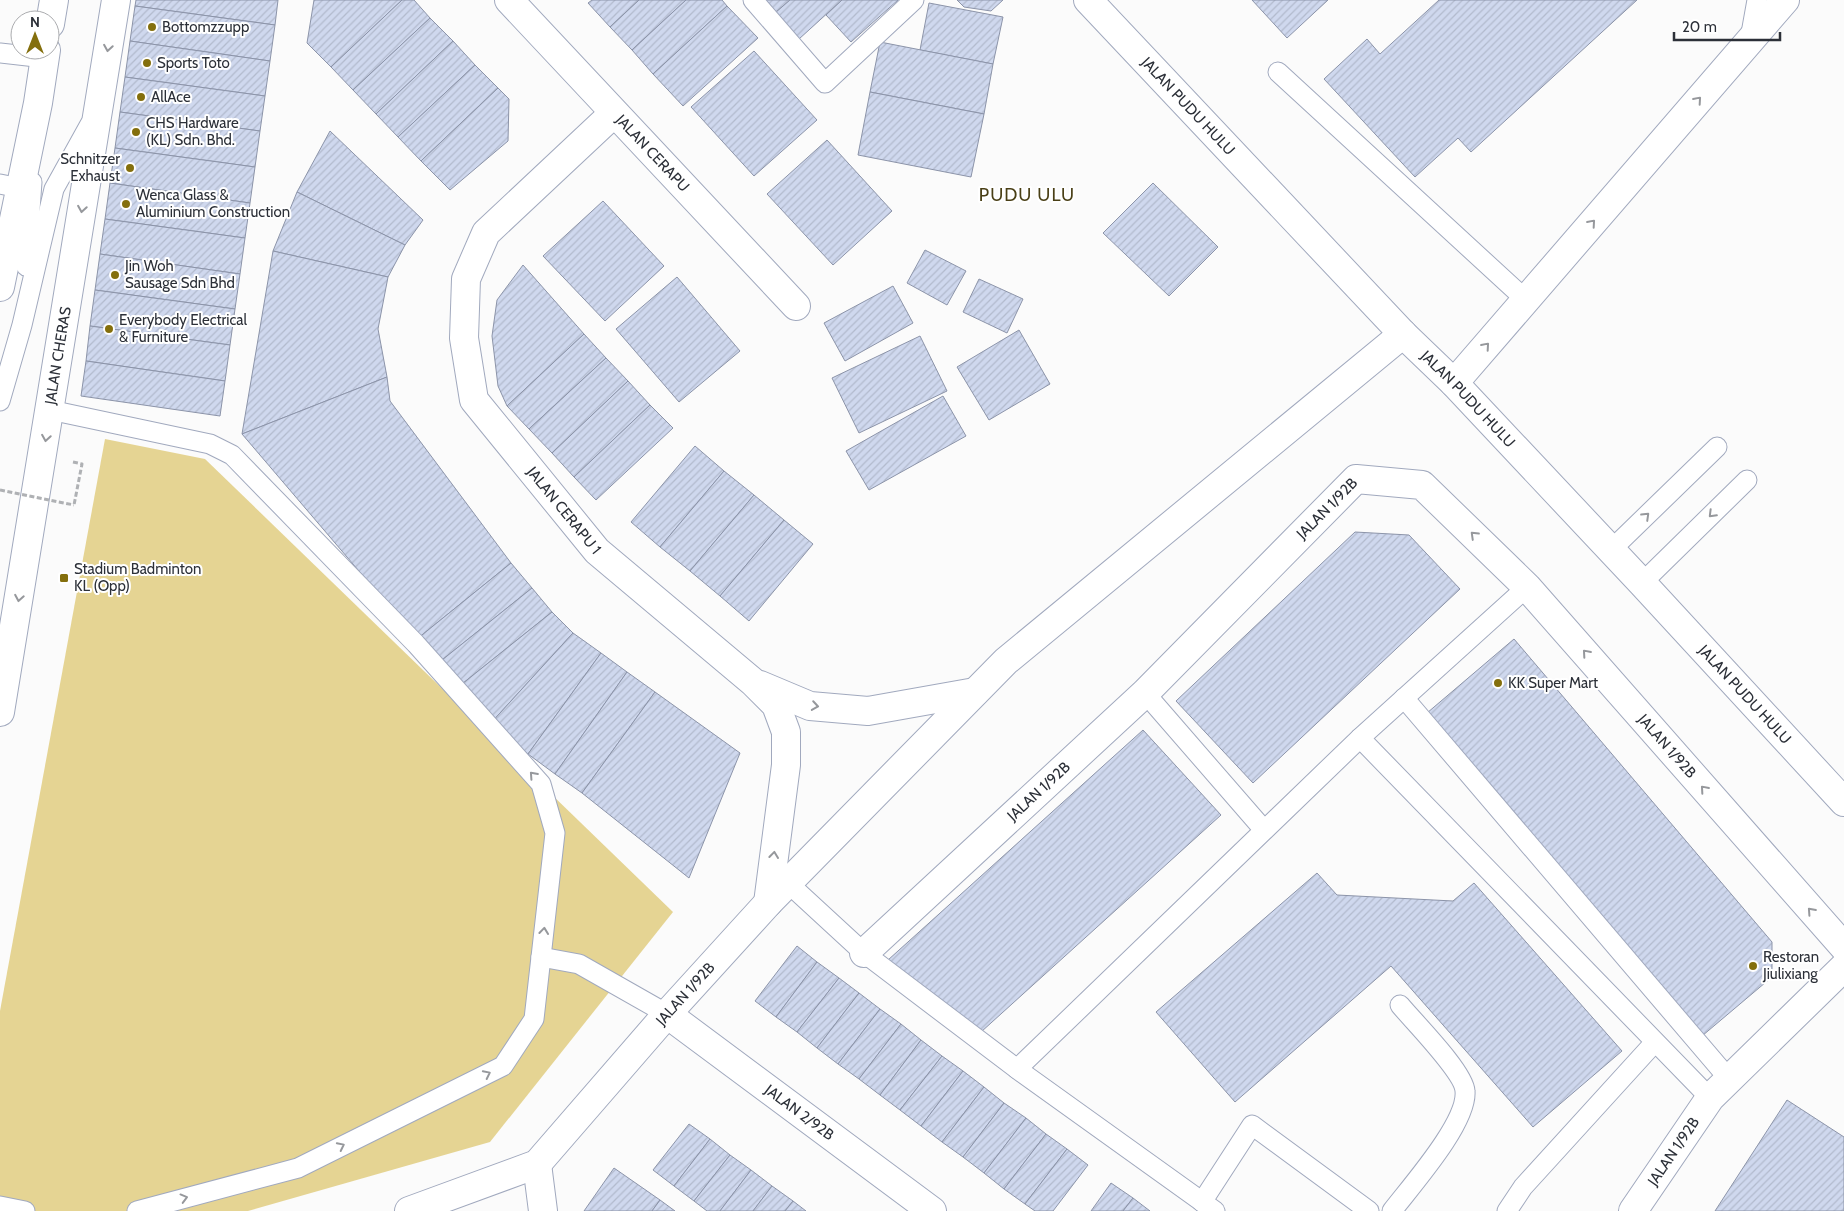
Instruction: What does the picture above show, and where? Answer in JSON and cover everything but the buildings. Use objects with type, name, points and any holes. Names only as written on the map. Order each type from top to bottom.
[{"type":"street","name":"JALAN CHERAS","points":[[0,712],[116,0]]},
{"type":"street","name":"JALAN CERAPU","points":[[509,0],[796,306]]},
{"type":"street","name":"JALAN PUDU HULU","points":[[1088,0],[1403,334],[1454,383],[1844,802]]},
{"type":"street","points":[[1454,383],[1785,0]]},
{"type":"street","points":[[0,287],[10,186],[38,103],[44,60]]},
{"type":"street","name":"JALAN CERAPU 1","points":[[614,113],[486,233],[466,279],[464,338],[474,400],[597,552],[753,682],[776,705],[786,732],[786,765],[768,903]]},
{"type":"street","name":"JALAN 1/92B","points":[[409,1211],[538,1164],[667,1014],[768,903],[1006,662],[1403,334]]},
{"type":"street","name":"JALAN 1/92B","points":[[864,953],[1145,693],[1356,479],[1422,485],[1527,587],[1844,947]]},
{"type":"street","points":[[753,682],[810,706],[868,711],[975,692]]},
{"type":"street","name":"JALAN 1/92B","points":[[1633,1211],[1710,1098],[1844,967]]},
{"type":"street","name":"JALAN 2/92B","points":[[667,1014],[932,1211]]},
{"type":"street","points":[[538,1164],[543,1211]]},
{"type":"lane","points":[[752,0],[825,83],[914,0]]},
{"type":"lane","points":[[1750,40],[1757,0]]},
{"type":"lane","points":[[1278,72],[1526,300]]},
{"type":"lane","points":[[22,325],[38,103]]},
{"type":"lane","points":[[0,401],[22,325],[54,189],[98,110]]},
{"type":"lane","points":[[50,410],[210,444],[232,455],[429,659],[541,784],[555,834],[534,1019],[503,1066],[298,1168],[137,1211]]},
{"type":"lane","points":[[1611,550],[1717,447]]},
{"type":"lane","points":[[1642,583],[1747,480]]},
{"type":"lane","points":[[1017,1069],[1360,738],[1527,587]]},
{"type":"lane","points":[[1145,693],[1264,830]]},
{"type":"lane","points":[[1404,698],[1729,1079]]},
{"type":"lane","points":[[1360,738],[1710,1098]]},
{"type":"lane","points":[[788,883],[864,953],[1017,1069],[1209,1206],[1252,1125],[1369,1211]]},
{"type":"lane","points":[[541,958],[579,964],[667,1014]]},
{"type":"lane","points":[[1392,1211],[1451,1134],[1461,1113],[1466,1090],[1458,1073],[1400,1006]]},
{"type":"lane","points":[[1507,1211],[1523,1187],[1655,1042]]},
{"type":"lane","points":[[0,1206],[25,1211]]},
{"type":"path","points":[[0,490],[74,505],[82,464]]},
{"type":"shaded area","points":[[105,439],[205,459],[673,912],[490,1142],[248,1211],[9,1211],[0,1204],[0,1011]]},
{"type":"place","name":"Bottomzzupp","points":[[152,27]]},
{"type":"place","name":"Sports Toto","points":[[147,63]]},
{"type":"place","name":"AllAce","points":[[141,97]]},
{"type":"place","name":"CHS Hardware (KL) Sdn. Bhd.","points":[[136,132]]},
{"type":"place","name":"Schnitzer Exhaust","points":[[130,168]]},
{"type":"place","name":"Wenca Glass & Aluminium Construction","points":[[126,204]]},
{"type":"place","name":"Jin Woh Sausage Sdn Bhd","points":[[115,275]]},
{"type":"place","name":"Everybody Electrical & Furniture","points":[[109,329]]},
{"type":"place","name":"Stadium Badminton KL (Opp)","points":[[64,578]]},
{"type":"place","name":"KK Super Mart","points":[[1498,683]]},
{"type":"place","name":"Restoran Jiulixiang","points":[[1753,966]]},
{"type":"district","name":"PUDU ULU","points":[[1027,195]]}]
